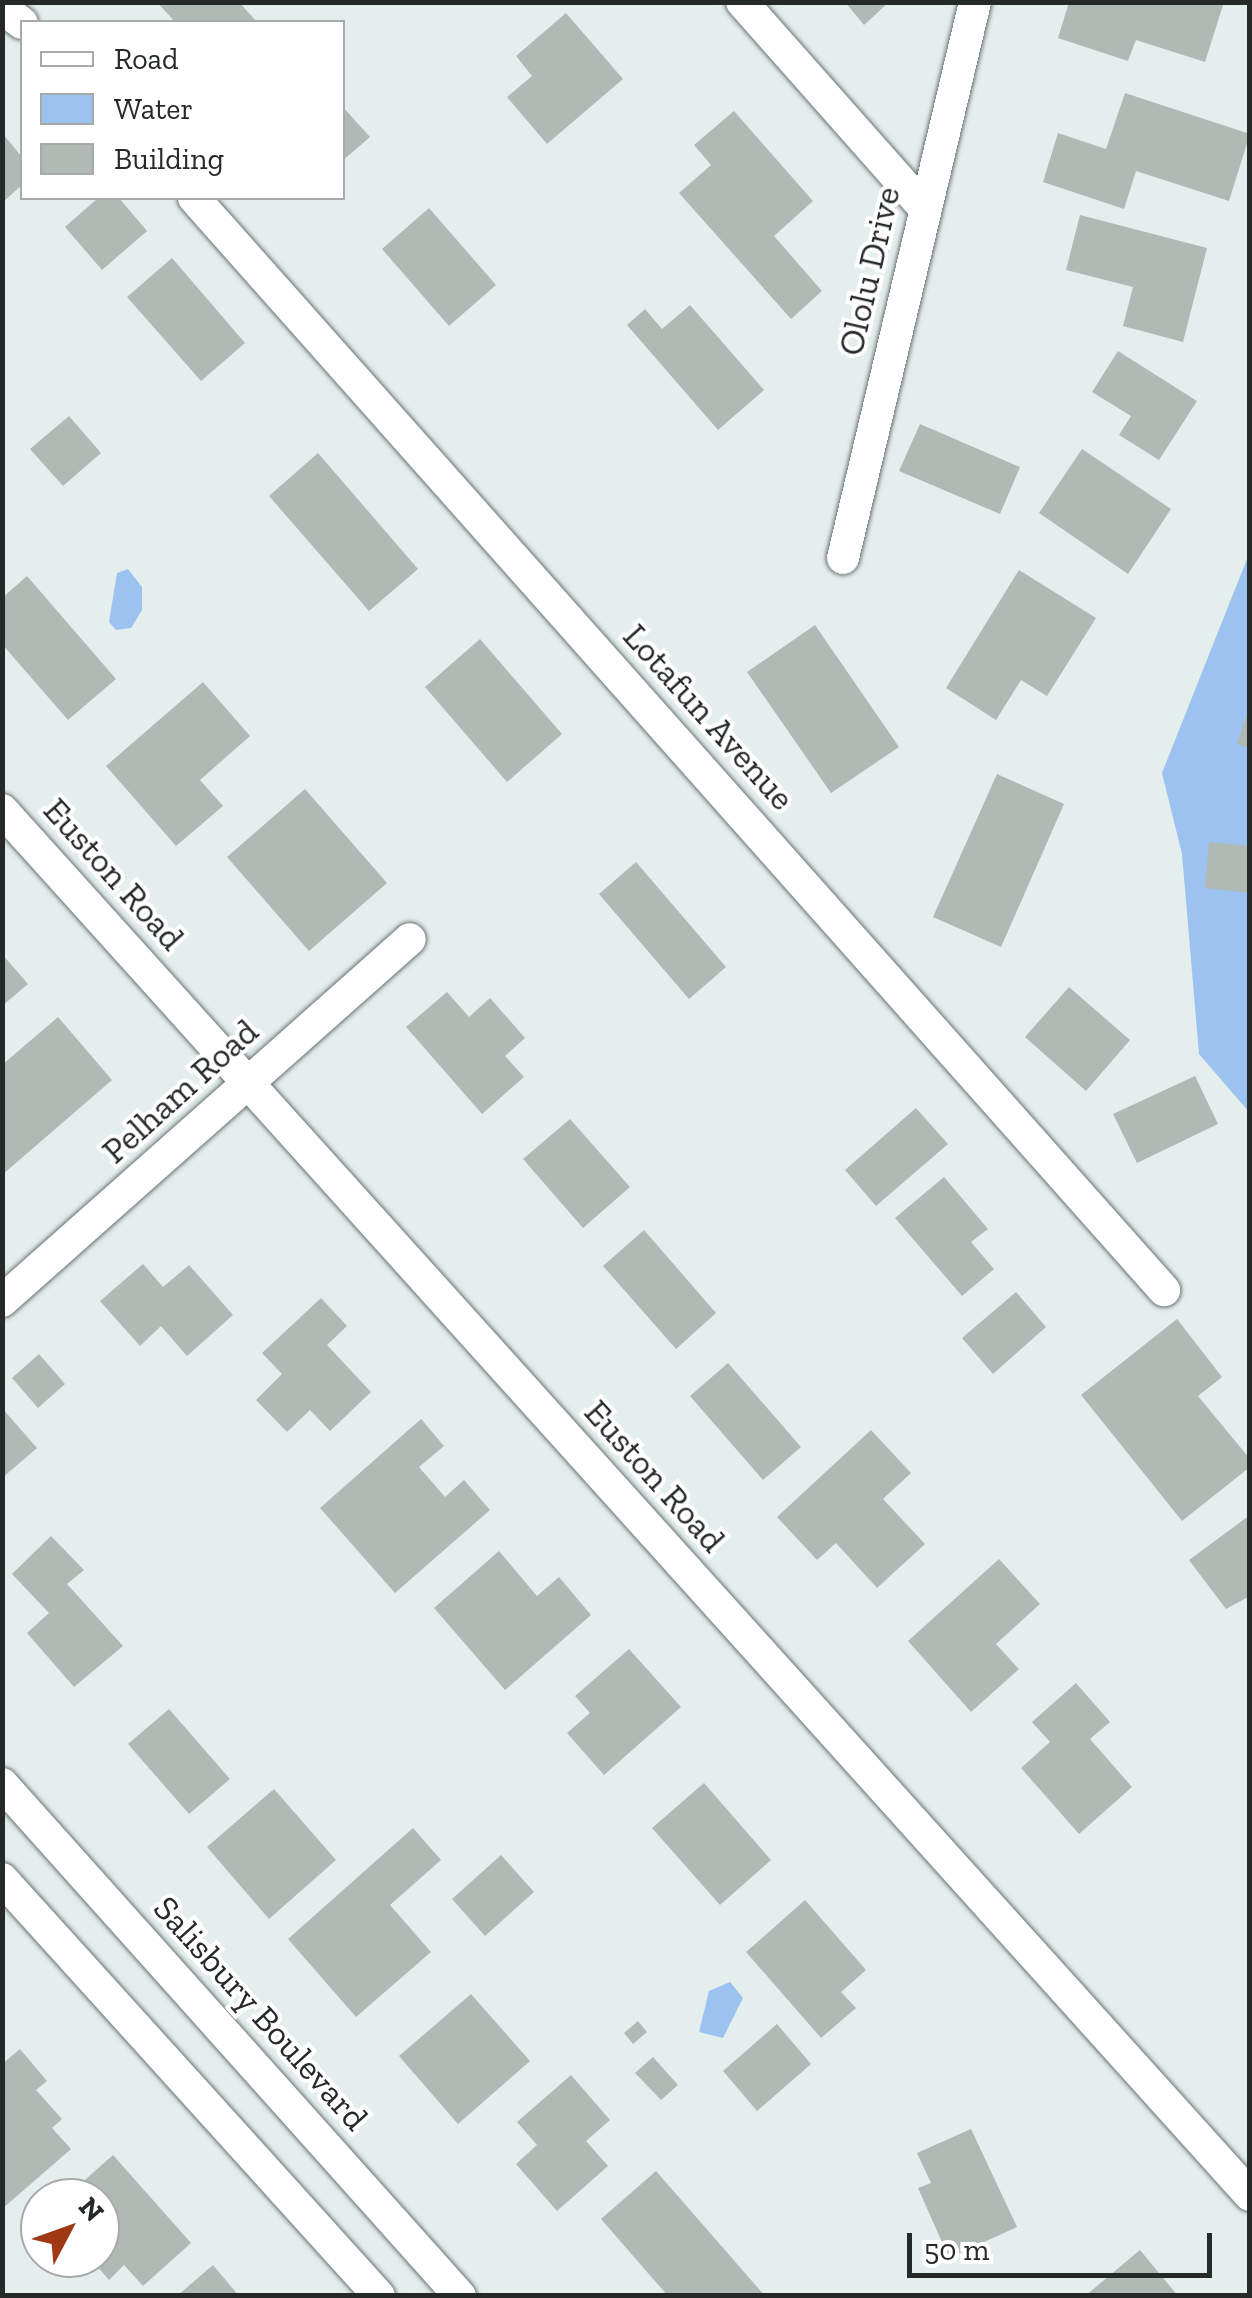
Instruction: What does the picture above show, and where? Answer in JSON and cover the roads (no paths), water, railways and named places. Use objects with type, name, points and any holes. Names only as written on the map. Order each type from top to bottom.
[{"type":"street","points":[[742,2],[924,208]]},
{"type":"street","name":"Ololu Drive","points":[[843,558],[975,2]]},
{"type":"street","name":"Lotafun Avenue","points":[[196,200],[1164,1290]]},
{"type":"street","name":"Euston Road","points":[[2,810],[1250,2195]]},
{"type":"street","name":"Pelham Road","points":[[2,1302],[410,939]]},
{"type":"street","name":"Salisbury Boulevard","points":[[2,1784],[460,2296]]},
{"type":"street","points":[[2,1879],[378,2296]]},
{"type":"water","points":[[1249,554],[1249,1112],[1199,1054],[1182,854],[1162,773]]},
{"type":"water","points":[[128,569],[142,587],[142,610],[131,628],[116,630],[109,622],[117,573]]},
{"type":"water","points":[[730,1982],[743,1998],[723,2038],[699,2032],[709,1991]]}]
